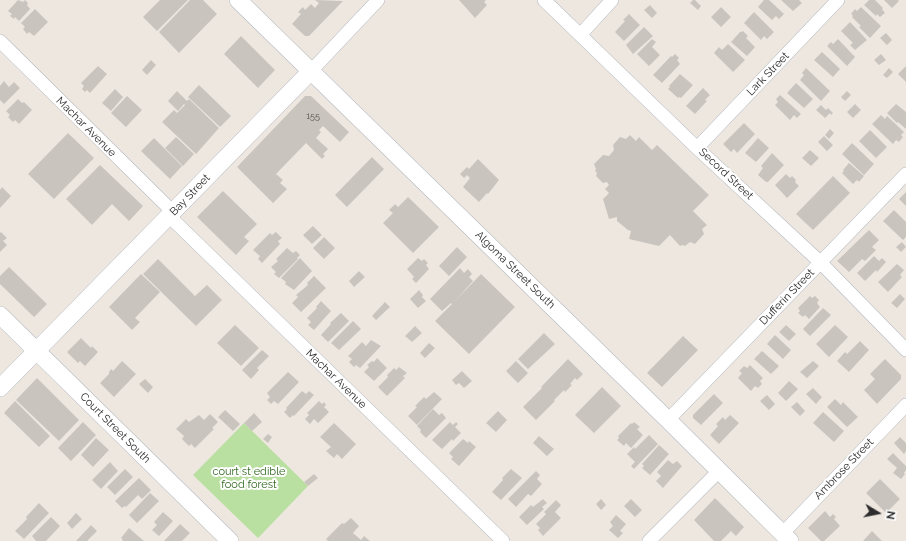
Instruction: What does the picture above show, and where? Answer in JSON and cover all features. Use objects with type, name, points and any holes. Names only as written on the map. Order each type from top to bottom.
[{"type":"street","name":"Algoma Street South","points":[[238,0],[786,537]]},
{"type":"street","name":"Bay Street","points":[[0,388],[311,71],[378,0]]},
{"type":"street","name":"Secord Street","points":[[544,0],[697,148],[820,262],[906,350]]},
{"type":"street","points":[[580,35],[612,0]]},
{"type":"street","name":"Lark Street","points":[[697,148],[838,0]]},
{"type":"street","name":"Machar Avenue","points":[[0,42],[171,214],[503,541]]},
{"type":"street","name":"Dufferin Street","points":[[668,420],[906,174]]},
{"type":"street","name":"Court Street South","points":[[0,315],[230,541]]},
{"type":"street","name":"Ambrose Street","points":[[786,537],[906,405]]},
{"type":"street","points":[[649,541],[719,471]]},
{"type":"green space","name":"court st edible food forest","points":[[244,423],[308,486],[258,538],[193,475]]},
{"type":"building","points":[[18,0],[23,2],[25,0],[30,9],[19,21],[15,17],[14,19],[10,16],[12,14],[8,11]]},
{"type":"building","points":[[160,0],[188,0],[157,31],[143,17]]},
{"type":"building","points":[[190,0],[203,0],[217,14],[179,53],[159,32]]},
{"type":"building","points":[[315,0],[343,1],[309,36],[305,36],[292,24],[301,14],[298,12],[303,7],[305,10],[311,4],[315,8],[319,3]]},
{"type":"building","points":[[459,0],[486,0],[484,2],[487,5],[475,18]]},
{"type":"building","points":[[693,0],[701,6],[698,10],[690,3]]},
{"type":"building","points":[[764,0],[769,0],[784,14],[779,19],[776,16],[772,20],[758,7]]},
{"type":"building","points":[[781,0],[799,0],[802,3],[793,11]]},
{"type":"building","points":[[869,0],[875,0],[883,8],[882,9],[885,13],[880,17],[877,14],[876,16],[864,5]]},
{"type":"building","points":[[884,0],[898,0],[899,1],[892,8]]},
{"type":"building","points":[[650,5],[657,13],[652,18],[644,10]]},
{"type":"building","points":[[721,7],[731,17],[721,27],[711,17]]},
{"type":"building","points":[[861,7],[881,26],[870,38],[859,27],[861,26],[851,14],[855,9],[857,11]]},
{"type":"building","points":[[35,9],[48,22],[34,36],[29,32],[27,34],[23,29],[25,27],[21,23]]},
{"type":"building","points":[[754,12],[774,32],[767,39],[764,36],[761,40],[744,23]]},
{"type":"building","points":[[629,14],[640,25],[624,41],[615,32]]},
{"type":"building","points":[[850,22],[867,40],[855,50],[850,45],[853,43],[841,31]]},
{"type":"building","points":[[644,27],[653,36],[633,54],[626,45]]},
{"type":"building","points":[[743,31],[748,36],[746,38],[755,47],[747,56],[731,42],[740,32]]},
{"type":"building","points":[[886,33],[892,40],[887,45],[880,38]]},
{"type":"building","points":[[241,36],[275,70],[258,88],[224,54]]},
{"type":"building","points":[[652,39],[656,42],[652,47],[660,55],[649,66],[637,54]]},
{"type":"building","points":[[838,39],[855,57],[847,66],[827,46],[831,42],[833,44]]},
{"type":"building","points":[[728,44],[745,60],[733,72],[714,53],[719,47],[722,50]]},
{"type":"building","points":[[822,52],[840,69],[833,77],[814,60]]},
{"type":"building","points":[[675,54],[679,58],[677,60],[680,64],[662,83],[653,75],[671,56],[672,57]]},
{"type":"building","points":[[881,54],[886,60],[879,65],[874,60]]},
{"type":"building","points":[[151,60],[156,65],[147,75],[142,70]]},
{"type":"building","points":[[98,66],[107,74],[90,93],[87,90],[85,92],[82,89],[84,86],[81,83]]},
{"type":"building","points":[[906,66],[906,82],[898,74]]},
{"type":"building","points":[[806,68],[830,91],[821,101],[800,80],[804,75],[802,73]]},
{"type":"building","points":[[889,68],[893,72],[887,78],[883,75]]},
{"type":"building","points":[[680,74],[693,85],[681,98],[678,98],[668,89]]},
{"type":"building","points":[[4,81],[9,87],[14,82],[20,88],[4,104],[0,100],[0,86]]},
{"type":"building","points":[[796,83],[813,99],[804,108],[787,93]]},
{"type":"building","points":[[199,85],[231,116],[220,127],[188,97]]},
{"type":"building","points":[[703,88],[710,95],[705,100],[707,101],[695,114],[686,106]]},
{"type":"building","points":[[115,89],[123,97],[111,111],[102,103]]},
{"type":"building","points":[[177,91],[187,101],[189,99],[219,128],[196,154],[162,122],[174,110],[177,113],[185,105],[184,104],[178,111],[168,101]]},
{"type":"building","points":[[847,91],[851,95],[845,101],[841,97]]},
{"type":"building","points":[[780,95],[801,114],[797,118],[794,115],[790,120],[775,105],[778,102],[776,99]]},
{"type":"building","points":[[127,96],[142,110],[126,127],[111,113]]},
{"type":"building","points":[[305,96],[311,96],[349,132],[340,142],[323,126],[319,130],[321,132],[316,138],[328,149],[323,154],[325,156],[322,159],[306,143],[276,174],[283,180],[280,183],[287,189],[273,203],[237,167]]},
{"type":"building","points":[[18,99],[22,103],[24,102],[32,110],[19,124],[15,120],[13,122],[8,117],[10,115],[6,111]]},
{"type":"building","points":[[855,104],[861,110],[853,118],[847,112]]},
{"type":"building","points":[[896,104],[906,112],[906,129],[898,122],[897,123],[887,113]]},
{"type":"building","points":[[821,105],[826,110],[828,108],[833,113],[831,115],[830,113],[825,118],[816,110]]},
{"type":"building","points":[[881,115],[885,119],[887,116],[904,132],[901,135],[903,137],[899,142],[896,140],[893,144],[872,124]]},
{"type":"building","points":[[744,123],[755,134],[737,153],[734,149],[731,152],[723,144]]},
{"type":"building","points":[[830,129],[834,133],[829,139],[825,135]]},
{"type":"building","points":[[870,130],[887,147],[876,158],[859,141]]},
{"type":"building","points":[[68,133],[94,158],[54,199],[28,174]]},
{"type":"building","points":[[630,135],[636,141],[639,137],[652,150],[657,145],[709,195],[693,211],[707,225],[702,229],[704,234],[695,244],[690,242],[685,246],[680,246],[670,235],[659,246],[629,239],[631,231],[617,221],[617,217],[609,219],[603,199],[609,193],[605,189],[609,185],[607,182],[603,183],[596,176],[597,173],[595,171],[596,169],[594,164],[603,155],[609,156],[614,150],[613,145],[620,137],[626,139]]},
{"type":"building","points":[[824,136],[833,145],[827,151],[818,142]]},
{"type":"building","points":[[176,137],[194,154],[183,166],[165,148]]},
{"type":"building","points":[[154,138],[182,166],[170,179],[141,151]]},
{"type":"building","points":[[758,138],[769,148],[756,162],[745,153]]},
{"type":"building","points":[[852,143],[874,164],[864,175],[842,154]]},
{"type":"building","points":[[810,150],[819,158],[811,166],[802,158]]},
{"type":"building","points":[[772,153],[784,165],[768,182],[766,182],[758,175],[763,168],[761,166]]},
{"type":"building","points":[[372,157],[384,169],[347,207],[335,195]]},
{"type":"building","points":[[478,159],[499,180],[488,194],[487,193],[479,202],[463,187],[470,178],[467,175],[464,178],[460,174],[467,167],[469,169]]},
{"type":"building","points":[[849,163],[864,176],[859,182],[857,180],[853,184],[842,173]]},
{"type":"building","points":[[100,165],[143,206],[129,221],[112,204],[92,225],[66,199]]},
{"type":"building","points":[[786,174],[790,178],[792,176],[799,186],[787,198],[775,185]]},
{"type":"building","points":[[833,176],[850,193],[813,230],[796,214]]},
{"type":"building","points":[[2,187],[11,196],[0,208],[0,190]]},
{"type":"building","points":[[223,191],[257,224],[244,237],[249,241],[236,255],[197,217]]},
{"type":"building","points":[[906,192],[906,206],[899,199]]},
{"type":"building","points":[[408,197],[439,227],[413,253],[383,223],[393,213],[389,210],[395,204],[398,207]]},
{"type":"building","points":[[894,210],[906,222],[906,237],[903,240],[883,221]]},
{"type":"building","points":[[313,226],[322,235],[312,244],[303,235]]},
{"type":"building","points":[[869,230],[879,240],[872,247],[876,250],[865,261],[862,259],[849,272],[837,261]]},
{"type":"building","points":[[1,232],[7,238],[3,241],[7,245],[0,252],[0,233]]},
{"type":"building","points":[[276,232],[282,238],[278,241],[280,244],[262,263],[258,259],[260,256],[253,250],[270,233],[272,235]]},
{"type":"building","points":[[324,237],[335,248],[324,259],[313,248]]},
{"type":"building","points":[[902,242],[906,247],[901,252],[896,247]]},
{"type":"building","points":[[457,247],[467,257],[449,276],[439,266]]},
{"type":"building","points":[[287,248],[293,253],[296,251],[300,255],[297,258],[298,259],[279,278],[274,274],[276,272],[271,267],[278,261],[276,259]]},
{"type":"building","points":[[874,256],[879,261],[882,258],[886,262],[877,272],[876,270],[865,281],[857,273]]},
{"type":"building","points":[[300,258],[312,271],[294,290],[285,284],[286,282],[281,278]]},
{"type":"building","points":[[418,258],[422,261],[424,259],[428,263],[426,265],[429,269],[416,283],[412,279],[414,277],[407,269]]},
{"type":"building","points":[[158,259],[195,296],[207,285],[222,300],[196,326],[143,274]]},
{"type":"building","points":[[897,264],[904,270],[900,275],[902,277],[888,292],[878,282]]},
{"type":"building","points":[[9,267],[47,304],[34,317],[0,284],[0,276]]},
{"type":"building","points":[[460,268],[464,273],[468,269],[472,274],[469,277],[473,281],[454,302],[481,274],[515,307],[469,354],[435,321],[452,304],[451,303],[442,311],[430,299]]},
{"type":"building","points":[[359,271],[365,277],[354,287],[349,281]]},
{"type":"building","points":[[141,274],[160,292],[135,318],[140,322],[132,330],[109,307]]},
{"type":"building","points":[[314,276],[326,288],[301,312],[292,303],[298,297],[296,295],[308,285],[307,283]]},
{"type":"building","points":[[419,290],[423,295],[422,297],[426,301],[418,308],[410,299]]},
{"type":"building","points":[[900,294],[905,299],[897,308],[891,303]]},
{"type":"building","points":[[810,296],[812,298],[815,296],[819,300],[817,303],[820,307],[809,319],[805,315],[803,317],[798,313],[800,311],[798,308]]},
{"type":"building","points":[[321,301],[331,311],[314,330],[308,325],[311,322],[307,318],[317,308],[316,307]]},
{"type":"building","points":[[385,302],[390,307],[376,320],[372,316]]},
{"type":"building","points":[[823,308],[831,315],[810,336],[803,329]]},
{"type":"building","points":[[341,313],[349,321],[328,342],[321,335],[331,324],[330,323]]},
{"type":"building","points":[[353,321],[361,329],[339,350],[331,343]]},
{"type":"building","points":[[235,325],[259,348],[241,366],[217,343]]},
{"type":"building","points":[[786,325],[796,334],[789,341],[779,332]]},
{"type":"building","points":[[835,325],[848,337],[829,357],[816,344]]},
{"type":"building","points":[[415,326],[422,333],[412,342],[405,336]]},
{"type":"building","points":[[544,333],[555,344],[528,369],[518,359]]},
{"type":"building","points":[[775,335],[791,350],[783,359],[767,344]]},
{"type":"building","points":[[683,336],[698,350],[662,387],[647,373]]},
{"type":"building","points":[[81,338],[91,348],[92,346],[98,352],[85,366],[80,361],[78,363],[67,352]]},
{"type":"building","points":[[371,340],[381,346],[360,368],[356,365],[354,367],[349,362],[352,359],[348,356],[362,342],[366,346]]},
{"type":"building","points":[[860,341],[869,350],[849,372],[837,361],[845,352],[847,354]]},
{"type":"building","points":[[429,343],[435,348],[425,358],[420,353]]},
{"type":"building","points":[[262,350],[269,356],[257,368],[259,370],[251,379],[242,370]]},
{"type":"building","points":[[762,351],[779,366],[771,374],[754,359]]},
{"type":"building","points":[[377,358],[387,368],[374,381],[364,372],[369,367],[367,365],[372,361],[374,362]]},
{"type":"building","points":[[568,359],[583,374],[577,380],[575,378],[570,384],[572,385],[565,392],[564,390],[536,420],[523,407]]},
{"type":"building","points":[[885,359],[901,375],[901,379],[877,404],[864,390],[875,379],[870,374]]},
{"type":"building","points":[[122,361],[136,374],[114,397],[100,383],[109,374],[111,369],[113,371]]},
{"type":"building","points":[[516,361],[528,373],[518,383],[506,371]]},
{"type":"building","points":[[813,361],[819,366],[807,378],[800,372]]},
{"type":"building","points":[[750,365],[763,378],[760,381],[762,384],[758,388],[755,386],[751,391],[738,378],[742,373],[739,371],[744,366],[747,368]]},
{"type":"building","points":[[399,367],[407,373],[403,376],[405,378],[387,396],[378,387],[388,377],[387,375],[394,368],[396,370]]},
{"type":"building","points":[[462,371],[472,381],[464,388],[459,383],[456,385],[452,380]]},
{"type":"building","points":[[288,372],[299,382],[278,404],[274,401],[271,404],[267,400],[270,397],[267,393]]},
{"type":"building","points":[[37,378],[79,420],[59,441],[16,400]]},
{"type":"building","points":[[145,379],[153,387],[148,393],[139,384]]},
{"type":"building","points":[[789,381],[798,389],[786,401],[778,393]]},
{"type":"building","points":[[602,387],[621,406],[594,433],[575,415]]},
{"type":"building","points":[[813,388],[822,397],[816,404],[806,394]]},
{"type":"building","points":[[302,391],[306,394],[309,391],[314,395],[294,416],[293,415],[290,418],[284,412]]},
{"type":"building","points":[[434,392],[442,399],[417,425],[408,416],[424,397],[426,399]]},
{"type":"building","points":[[714,394],[723,403],[701,425],[693,418],[693,415]]},
{"type":"building","points":[[767,395],[775,404],[769,410],[760,401]]},
{"type":"building","points":[[835,399],[841,405],[843,402],[858,417],[847,427],[827,407]]},
{"type":"building","points":[[15,401],[50,436],[39,447],[4,413]]},
{"type":"building","points":[[319,401],[322,404],[324,402],[326,405],[324,407],[329,412],[318,423],[314,419],[310,424],[305,419],[309,415],[307,413]]},
{"type":"building","points":[[797,402],[805,411],[800,416],[791,407]]},
{"type":"building","points":[[433,409],[439,415],[442,413],[446,418],[426,438],[417,426]]},
{"type":"building","points":[[225,410],[240,424],[233,431],[218,417]]},
{"type":"building","points":[[498,411],[507,420],[496,432],[486,423]]},
{"type":"building","points":[[823,412],[844,431],[834,442],[813,423]]},
{"type":"building","points":[[254,413],[262,422],[252,431],[244,423]]},
{"type":"building","points":[[210,414],[218,422],[212,428],[214,429],[195,448],[191,444],[189,446],[182,439],[184,436],[176,429],[186,419],[189,422],[199,415],[204,420]]},
{"type":"building","points":[[730,415],[739,423],[719,444],[710,435],[718,426],[716,424],[723,417],[725,420]]},
{"type":"building","points":[[83,422],[96,435],[71,461],[58,448]]},
{"type":"building","points":[[450,422],[453,425],[456,422],[458,424],[455,427],[461,433],[453,441],[452,439],[442,449],[432,440]]},
{"type":"building","points":[[634,422],[640,427],[637,429],[643,435],[631,448],[626,443],[624,446],[617,440],[619,438],[618,436],[631,423],[632,424]]},
{"type":"building","points":[[334,423],[356,444],[342,459],[337,454],[334,458],[326,451],[331,447],[320,437]]},
{"type":"building","points":[[268,434],[272,437],[268,443],[263,439]]},
{"type":"building","points":[[649,435],[658,444],[634,469],[631,466],[635,462],[627,454],[634,447],[635,449]]},
{"type":"building","points":[[539,436],[554,449],[547,456],[533,443]]},
{"type":"building","points":[[900,437],[906,443],[906,451],[904,454],[894,443]]},
{"type":"building","points":[[96,438],[109,450],[93,467],[81,455]]},
{"type":"building","points":[[463,439],[468,443],[469,441],[476,447],[459,466],[451,459],[453,457],[449,453]]},
{"type":"building","points":[[659,445],[669,454],[650,475],[642,468],[644,466],[642,464]]},
{"type":"building","points":[[893,453],[906,466],[905,474],[901,479],[893,473],[897,468],[887,459]]},
{"type":"building","points":[[668,460],[673,464],[677,461],[682,466],[663,488],[656,481],[661,476],[657,472]]},
{"type":"building","points":[[110,462],[118,471],[101,489],[92,480]]},
{"type":"building","points":[[125,469],[133,477],[115,495],[107,487]]},
{"type":"building","points":[[511,469],[522,478],[501,500],[492,492],[503,480],[502,478]]},
{"type":"building","points":[[536,471],[540,475],[537,479],[542,484],[531,496],[528,494],[516,507],[508,499]]},
{"type":"building","points":[[314,474],[318,478],[308,486],[304,482]]},
{"type":"building","points":[[139,478],[151,490],[142,499],[138,495],[126,507],[125,506],[122,508],[115,501]]},
{"type":"building","points":[[880,479],[900,499],[886,513],[866,493]]},
{"type":"building","points":[[150,493],[159,501],[137,523],[129,515]]},
{"type":"building","points":[[715,498],[744,527],[736,536],[731,531],[721,541],[714,541],[694,520]]},
{"type":"building","points":[[543,499],[547,503],[542,507],[544,509],[527,525],[519,517],[531,505],[533,507]]},
{"type":"building","points":[[601,499],[606,505],[601,510],[596,504]]},
{"type":"building","points":[[631,499],[642,510],[635,517],[624,506]]},
{"type":"building","points":[[556,500],[561,505],[555,512],[561,518],[543,536],[538,530],[540,528],[536,524],[546,514],[544,512]]},
{"type":"building","points":[[39,503],[49,513],[24,539],[15,531],[27,519],[26,517]]},
{"type":"building","points":[[825,511],[830,517],[833,514],[836,517],[834,519],[840,526],[824,541],[821,541],[808,528]]},
{"type":"building","points":[[163,512],[173,521],[159,536],[152,530],[157,525],[154,522]]},
{"type":"building","points":[[76,513],[82,519],[72,529],[67,523]]},
{"type":"building","points":[[616,515],[626,524],[620,531],[623,533],[618,538],[609,530],[613,526],[610,522]]},
{"type":"building","points":[[51,517],[60,526],[46,541],[36,541],[32,536]]},
{"type":"building","points":[[351,518],[359,526],[353,533],[361,540],[364,536],[370,541],[328,541],[326,539],[342,523],[344,524]]},
{"type":"building","points":[[180,524],[190,533],[182,541],[164,541]]},
{"type":"building","points":[[91,525],[97,531],[87,541],[76,541]]},
{"type":"building","points":[[129,528],[144,541],[122,541],[123,540],[121,538]]},
{"type":"building","points":[[872,531],[882,541],[863,541]]}]
